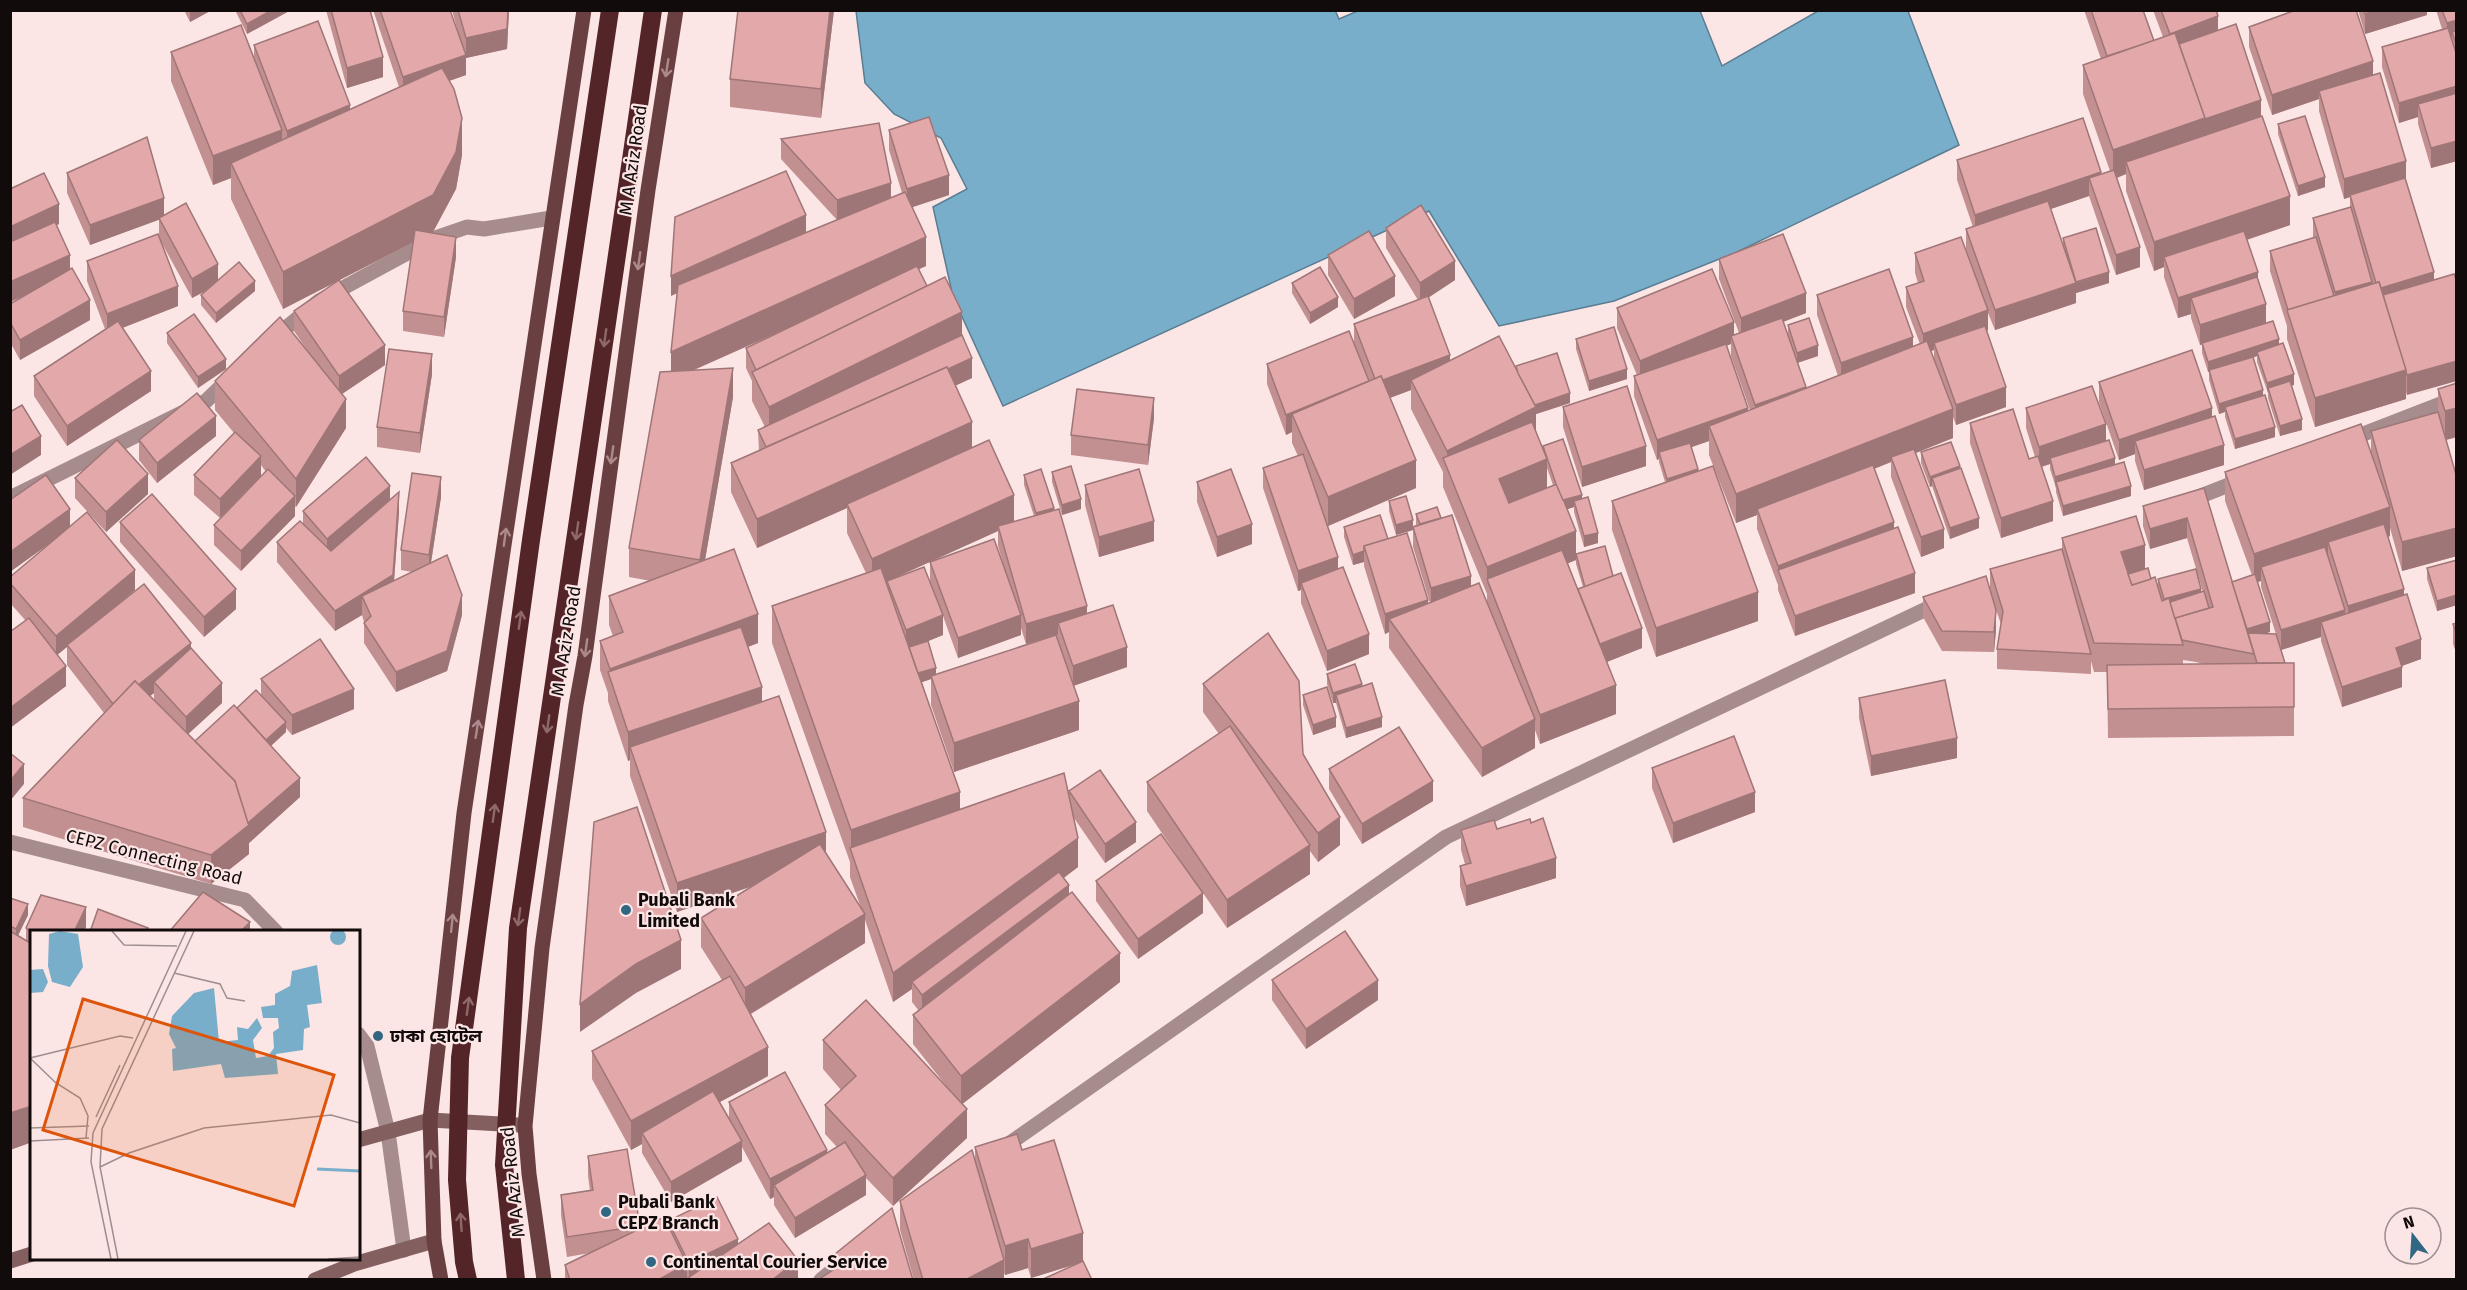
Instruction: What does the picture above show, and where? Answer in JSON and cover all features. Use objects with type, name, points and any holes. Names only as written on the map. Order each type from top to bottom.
[{"type":"highway","points":[[468,1280],[464,1262],[457,1180],[460,1058],[531,540],[610,10]]},
{"type":"highway","points":[[516,1280],[504,1165],[518,928],[653,10]]},
{"type":"main road","points":[[441,1280],[434,1241],[430,1120],[464,813],[551,218],[584,10]]},
{"type":"main road","name":"M A Aziz Road","points":[[544,1280],[525,1126],[542,948],[676,10]]},
{"type":"street","points":[[257,352],[283,328],[319,302],[435,238],[466,227],[484,229],[551,218]]},
{"type":"street","points":[[10,498],[206,401],[240,369]]},
{"type":"street","points":[[2331,446],[2457,398]]},
{"type":"street","points":[[2178,505],[2255,475]]},
{"type":"street","points":[[987,1159],[1446,837],[1960,594]]},
{"type":"street","name":"CEPZ Connecting Road","points":[[10,842],[245,900],[274,930]]},
{"type":"street","points":[[360,1037],[367,1046],[388,1132],[404,1250]]},
{"type":"street","points":[[360,1139],[430,1120],[525,1126]]},
{"type":"street","points":[[315,1280],[354,1264],[434,1241]]},
{"type":"street","points":[[821,1280],[862,1248]]},
{"type":"street","points":[[10,1261],[30,1255]]},
{"type":"water","points":[[1335,10],[1339,19],[1360,10],[1700,11],[1722,66],[1818,11],[1908,11],[1959,145],[1737,252],[1614,301],[1499,326],[1429,211],[1003,406],[953,297],[933,207],[967,189],[941,138],[894,114],[865,83],[856,11]]},
{"type":"building","points":[[240,10],[272,10],[247,24]]},
{"type":"building","points":[[331,10],[370,10],[383,57],[347,68]]},
{"type":"building","points":[[380,10],[450,10],[466,55],[403,77]]},
{"type":"building","points":[[458,10],[508,10],[507,29],[466,38]]},
{"type":"building","points":[[738,10],[830,10],[821,89],[730,79]]},
{"type":"building","points":[[2091,10],[2143,10],[2154,41],[2107,56]]},
{"type":"building","points":[[2161,10],[2216,10],[2218,16],[2170,34]]},
{"type":"building","points":[[2296,10],[2356,10],[2373,61],[2272,95],[2249,27]]},
{"type":"building","points":[[2442,10],[2457,10],[2457,20],[2447,23]]},
{"type":"building","points":[[318,21],[350,105],[287,131],[254,45]]},
{"type":"building","points":[[2236,24],[2261,100],[2205,119],[2179,44]]},
{"type":"building","points":[[241,25],[282,130],[213,156],[171,52]]},
{"type":"building","points":[[2448,28],[2457,56],[2457,86],[2399,103],[2382,47]]},
{"type":"building","points":[[2457,31],[2457,46],[2452,32]]},
{"type":"building","points":[[2175,33],[2205,118],[2113,150],[2083,65]]},
{"type":"building","points":[[442,68],[454,89],[462,118],[456,152],[433,195],[283,272],[231,163]]},
{"type":"building","points":[[2380,73],[2406,161],[2344,179],[2319,91]]},
{"type":"building","points":[[2457,93],[2457,141],[2431,148],[2418,104]]},
{"type":"building","points":[[2262,116],[2290,196],[2154,242],[2126,162]]},
{"type":"building","points":[[2305,116],[2325,177],[2298,186],[2278,124]]},
{"type":"building","points":[[929,117],[949,175],[907,189],[889,130]]},
{"type":"building","points":[[2083,118],[2101,172],[1975,215],[1957,160]]},
{"type":"building","points":[[879,123],[891,183],[837,200],[781,139]]},
{"type":"building","points":[[147,137],[164,198],[90,225],[67,173]]},
{"type":"building","points":[[2114,170],[2140,247],[2116,255],[2089,178]]},
{"type":"building","points":[[786,171],[806,215],[671,276],[675,217]]},
{"type":"building","points":[[44,173],[59,204],[10,227],[10,189]]},
{"type":"building","points":[[2405,178],[2434,272],[2381,288],[2379,282],[2376,283],[2350,195]]},
{"type":"building","points":[[905,192],[926,237],[671,352],[678,285]]},
{"type":"building","points":[[2048,201],[2076,283],[1995,310],[1966,229]]},
{"type":"building","points":[[186,203],[218,264],[192,279],[159,218]]},
{"type":"building","points":[[1421,205],[1455,261],[1420,283],[1386,228]]},
{"type":"building","points":[[2351,207],[2372,282],[2335,292],[2313,218]]},
{"type":"building","points":[[55,222],[70,255],[10,282],[10,242]]},
{"type":"building","points":[[2096,228],[2109,272],[2076,282],[2063,238]]},
{"type":"building","points":[[415,230],[456,237],[444,317],[403,311]]},
{"type":"building","points":[[1369,231],[1395,276],[1354,299],[1328,255]]},
{"type":"building","points":[[2244,231],[2258,272],[2178,298],[2164,257]]},
{"type":"building","points":[[158,234],[178,286],[107,314],[87,261]]},
{"type":"building","points":[[1783,234],[1806,293],[1741,318],[1719,259]]},
{"type":"building","points":[[1961,237],[1988,310],[1923,334],[1906,287],[1924,281],[1915,253]]},
{"type":"building","points":[[2316,237],[2334,296],[2288,310],[2270,251]]},
{"type":"building","points":[[239,262],[255,281],[216,313],[201,295]]},
{"type":"building","points":[[917,266],[927,286],[756,370],[746,348]]},
{"type":"building","points":[[1320,267],[1338,297],[1310,313],[1292,283]]},
{"type":"building","points":[[72,268],[90,300],[20,340],[10,322],[10,304]]},
{"type":"building","points":[[1712,269],[1734,322],[1640,361],[1617,308]]},
{"type":"building","points":[[1889,269],[1913,337],[1841,363],[1817,295]]},
{"type":"building","points":[[2454,274],[2457,282],[2457,361],[2407,375],[2383,295]]},
{"type":"building","points":[[945,277],[962,312],[769,407],[752,372]]},
{"type":"building","points":[[2257,277],[2266,304],[2200,325],[2191,298]]},
{"type":"building","points":[[339,280],[385,345],[339,376],[294,311]]},
{"type":"building","points":[[2379,282],[2406,370],[2315,398],[2287,310]]},
{"type":"building","points":[[1428,296],[1450,355],[1383,380],[1381,376],[1375,379],[1354,324]]},
{"type":"building","points":[[194,314],[226,359],[198,377],[167,333]]},
{"type":"building","points":[[280,317],[346,399],[296,479],[215,381]]},
{"type":"building","points":[[1782,318],[1806,387],[1755,405],[1731,336]]},
{"type":"building","points":[[1809,318],[1818,345],[1797,353],[1788,325]]},
{"type":"building","points":[[118,321],[151,371],[67,426],[34,376]]},
{"type":"building","points":[[2273,321],[2279,339],[2208,362],[2202,343]]},
{"type":"building","points":[[1985,326],[2006,387],[1956,405],[1934,343]]},
{"type":"building","points":[[1614,327],[1627,369],[1589,381],[1576,339]]},
{"type":"building","points":[[1349,331],[1369,381],[1286,415],[1267,364]]},
{"type":"building","points":[[962,335],[972,358],[766,447],[758,430]]},
{"type":"building","points":[[1499,336],[1536,407],[1447,451],[1411,380]]},
{"type":"building","points":[[1927,341],[1953,409],[1736,494],[1709,426]]},
{"type":"building","points":[[2283,343],[2294,374],[2267,383],[2257,352]]},
{"type":"building","points":[[1726,344],[1748,408],[1657,440],[1634,376]]},
{"type":"building","points":[[389,349],[432,354],[420,433],[377,427]]},
{"type":"building","points":[[2192,350],[2212,408],[2119,440],[2099,382]]},
{"type":"building","points":[[1557,353],[1570,393],[1535,405],[1516,366]]},
{"type":"building","points":[[2253,357],[2263,390],[2219,404],[2209,370]]},
{"type":"building","points":[[947,367],[972,422],[757,519],[731,463]]},
{"type":"building","points":[[733,368],[700,560],[629,548],[660,372]]},
{"type":"building","points":[[1381,376],[1416,460],[1328,497],[1292,414]]},
{"type":"building","points":[[2290,381],[2302,419],[2280,426],[2268,388]]},
{"type":"building","points":[[2457,383],[2457,408],[2445,411],[2438,389]]},
{"type":"building","points":[[1627,386],[1646,446],[1582,467],[1563,407]]},
{"type":"building","points":[[2092,386],[2106,424],[2039,447],[2026,408]]},
{"type":"building","points":[[1077,389],[1154,398],[1148,445],[1071,435]]},
{"type":"building","points":[[197,393],[216,416],[157,463],[139,440]]},
{"type":"building","points":[[2265,395],[2275,427],[2235,439],[2225,407]]},
{"type":"building","points":[[22,405],[41,436],[10,455],[10,412]]},
{"type":"building","points":[[2013,409],[2029,459],[2038,456],[2053,501],[2001,518],[1970,423]]},
{"type":"building","points":[[2438,412],[2457,478],[2457,528],[2402,542],[2371,431]]},
{"type":"building","points":[[2215,416],[2224,445],[2144,470],[2135,441]]},
{"type":"building","points":[[1532,422],[1547,459],[1499,479],[1509,503],[1557,484],[1576,531],[1487,567],[1443,458]]},
{"type":"building","points":[[2361,424],[2390,507],[2254,554],[2225,472]]},
{"type":"building","points":[[235,432],[261,456],[220,499],[194,475]]},
{"type":"building","points":[[1563,439],[1582,495],[1563,500],[1543,446]]},
{"type":"building","points":[[117,440],[148,474],[106,512],[75,478]]},
{"type":"building","points":[[989,440],[1014,495],[872,559],[847,504]]},
{"type":"building","points":[[2109,440],[2115,458],[2055,477],[2050,458]]},
{"type":"building","points":[[1951,442],[1960,466],[1930,477],[1921,452]]},
{"type":"building","points":[[1690,443],[1698,469],[1667,479],[1659,452]]},
{"type":"building","points":[[1914,449],[1944,529],[1921,537],[1891,457]]},
{"type":"building","points":[[1303,454],[1338,557],[1298,571],[1263,468]]},
{"type":"building","points":[[366,457],[390,486],[327,539],[303,511]]},
{"type":"building","points":[[2124,462],[2131,486],[2063,506],[2056,482]]},
{"type":"building","points":[[1873,465],[1894,522],[1778,566],[1757,509]]},
{"type":"building","points":[[1071,466],[1081,499],[1062,505],[1052,472]]},
{"type":"building","points":[[1713,466],[1758,592],[1656,628],[1612,501]]},
{"type":"building","points":[[1961,468],[1979,518],[1950,528],[1932,478]]},
{"type":"building","points":[[268,469],[295,496],[241,551],[214,525]]},
{"type":"building","points":[[1041,469],[1054,508],[1036,513],[1024,475]]},
{"type":"building","points":[[1139,469],[1154,521],[1099,537],[1085,485]]},
{"type":"building","points":[[1231,469],[1252,524],[1217,537],[1197,482]]},
{"type":"building","points":[[412,473],[441,477],[429,555],[401,550]]},
{"type":"building","points":[[46,475],[70,509],[10,552],[10,500]]},
{"type":"building","points":[[2204,488],[2254,654],[2182,640],[2175,618],[2213,607],[2187,518],[2150,529],[2143,506]]},
{"type":"building","points":[[399,492],[393,575],[335,611],[277,542],[300,521],[331,551]]},
{"type":"building","points":[[152,494],[236,589],[204,617],[120,522]]},
{"type":"building","points":[[1406,496],[1413,520],[1396,525],[1389,501]]},
{"type":"building","points":[[1588,497],[1598,533],[1584,536],[1574,501]]},
{"type":"building","points":[[1437,507],[1441,518],[1420,524],[1416,514]]},
{"type":"building","points":[[1059,509],[1087,606],[1026,624],[998,526]]},
{"type":"building","points":[[87,512],[135,570],[56,636],[10,583],[10,577]]},
{"type":"building","points":[[1380,515],[1388,539],[1364,546],[1364,551],[1353,555],[1344,527]]},
{"type":"building","points":[[1452,515],[1471,576],[1431,588],[1413,527]]},
{"type":"building","points":[[2136,516],[2145,545],[2121,552],[2132,585],[2155,577],[2162,601],[2169,598],[2183,645],[2094,643],[2062,538]]},
{"type":"building","points":[[2384,524],[2404,589],[2348,606],[2328,542]]},
{"type":"building","points":[[1898,527],[1915,573],[1795,616],[1778,570]]},
{"type":"building","points":[[1407,533],[1428,600],[1385,614],[1364,546]]},
{"type":"building","points":[[994,539],[1021,615],[958,638],[930,562]]},
{"type":"building","points":[[1605,546],[1613,576],[1585,587],[1576,554]]},
{"type":"building","points":[[2325,547],[2345,610],[2281,630],[2261,567]]},
{"type":"building","points":[[734,549],[758,614],[610,669],[600,641],[623,632],[609,596]]},
{"type":"building","points":[[2062,549],[2091,654],[1997,649],[2003,611],[1990,569]]},
{"type":"building","points":[[1562,550],[1616,685],[1540,715],[1487,579]]},
{"type":"building","points":[[447,555],[462,595],[447,651],[396,672],[364,623],[371,616],[362,596]]},
{"type":"building","points":[[2457,560],[2457,595],[2437,601],[2427,568]]},
{"type":"building","points":[[924,567],[943,615],[906,630],[887,581]]},
{"type":"building","points":[[1343,567],[1369,634],[1327,651],[1301,583]]},
{"type":"building","points":[[881,568],[960,792],[851,830],[772,606]]},
{"type":"building","points":[[2148,568],[2151,579],[2132,585],[2128,574]]},
{"type":"building","points":[[2196,569],[2201,589],[2164,599],[2158,579]]},
{"type":"building","points":[[1621,573],[1642,628],[1600,644],[1578,589]]},
{"type":"building","points":[[2255,574],[2270,622],[2247,629],[2232,582]]},
{"type":"building","points":[[1986,576],[1996,610],[1994,632],[1942,631],[1923,597]]},
{"type":"building","points":[[1479,583],[1535,719],[1482,748],[1389,619]]},
{"type":"building","points":[[144,584],[191,643],[138,685],[135,681],[113,704],[67,645]]},
{"type":"building","points":[[2204,591],[2209,608],[2175,619],[2170,602]]},
{"type":"building","points":[[2407,594],[2421,639],[2396,648],[2402,667],[2342,687],[2321,622]]},
{"type":"building","points":[[1113,605],[1127,647],[1073,666],[1058,623]]},
{"type":"building","points":[[29,618],[66,666],[10,708],[10,632]]},
{"type":"building","points":[[2457,623],[2457,635],[2453,624]]},
{"type":"building","points":[[741,627],[762,687],[628,732],[608,672]]},
{"type":"building","points":[[1268,633],[1299,681],[1303,754],[1340,817],[1318,833],[1203,684]]},
{"type":"building","points":[[2248,633],[2276,634],[2285,663],[2257,663]]},
{"type":"building","points":[[1056,635],[1079,701],[954,743],[931,676]]},
{"type":"building","points":[[320,639],[354,689],[292,715],[261,679]]},
{"type":"building","points":[[928,641],[936,668],[918,673],[909,647]]},
{"type":"building","points":[[191,648],[222,683],[186,717],[154,682]]},
{"type":"building","points":[[2294,663],[2294,707],[2108,709],[2107,665]]},
{"type":"building","points":[[1355,664],[1362,684],[1333,693],[1327,674]]},
{"type":"building","points":[[1945,680],[1957,738],[1871,756],[1859,698]]},
{"type":"building","points":[[135,681],[235,781],[249,825],[211,855],[23,798]]},
{"type":"building","points":[[1372,683],[1382,717],[1346,728],[1336,695]]},
{"type":"building","points":[[1327,687],[1336,717],[1313,725],[1303,695]]},
{"type":"building","points":[[256,690],[286,722],[266,740],[237,708]]},
{"type":"building","points":[[779,696],[826,832],[677,883],[630,747]]},
{"type":"building","points":[[234,705],[300,778],[248,823],[235,781],[195,741]]},
{"type":"building","points":[[1230,726],[1310,845],[1227,900],[1147,782]]},
{"type":"building","points":[[1399,727],[1433,781],[1362,824],[1329,769]]},
{"type":"building","points":[[1734,736],[1755,792],[1673,823],[1652,768]]},
{"type":"building","points":[[10,753],[24,764],[10,781]]},
{"type":"building","points":[[1100,770],[1136,822],[1105,844],[1069,791]]},
{"type":"building","points":[[1064,773],[1078,838],[893,973],[850,848]]},
{"type":"building","name":"Pubali Bank Limited","points":[[637,807],[681,940],[636,964],[580,1004],[594,822]]},
{"type":"building","points":[[1543,818],[1556,858],[1466,886],[1460,866],[1471,863],[1461,830],[1494,820],[1497,829],[1530,819],[1531,823]]},
{"type":"building","points":[[1161,834],[1203,893],[1138,939],[1096,881]]},
{"type":"building","points":[[820,844],[865,914],[745,988],[701,918]]},
{"type":"building","points":[[1059,872],[1069,885],[922,995],[912,982]]},
{"type":"building","points":[[203,892],[250,922],[242,930],[171,930]]},
{"type":"building","points":[[1072,892],[1120,953],[961,1076],[913,1015]]},
{"type":"building","points":[[41,895],[86,907],[75,930],[30,931],[26,928]]},
{"type":"building","points":[[10,898],[28,904],[16,929],[10,926]]},
{"type":"building","points":[[98,909],[148,928],[147,930],[91,930]]},
{"type":"building","points":[[10,931],[30,943],[30,1107],[10,1113]]},
{"type":"building","points":[[1345,931],[1378,980],[1306,1029],[1272,980]]},
{"type":"building","points":[[730,976],[768,1047],[631,1121],[592,1051]]},
{"type":"building","points":[[866,1000],[967,1109],[893,1178],[825,1105],[856,1076],[823,1040]]},
{"type":"building","points":[[785,1072],[827,1150],[770,1179],[729,1102]]},
{"type":"building","points":[[713,1091],[742,1141],[671,1182],[642,1133]]},
{"type":"building","points":[[1017,1134],[1022,1150],[1054,1140],[1083,1233],[1031,1249],[1028,1239],[1005,1246],[975,1147]]},
{"type":"building","points":[[845,1142],[866,1175],[795,1218],[774,1185]]},
{"type":"building","name":"Pubali Bank CEPZ Branch","points":[[627,1149],[640,1226],[567,1237],[561,1195],[593,1190],[588,1156]]},
{"type":"building","points":[[972,1150],[1004,1260],[965,1280],[923,1280],[900,1201]]},
{"type":"building","points":[[717,1197],[738,1239],[689,1263],[668,1221]]},
{"type":"building","points":[[892,1208],[913,1280],[818,1280],[839,1266],[835,1254]]},
{"type":"building","points":[[664,1217],[687,1264],[658,1280],[570,1280],[565,1265]]},
{"type":"building","points":[[769,1223],[798,1260],[772,1280],[685,1280]]},
{"type":"building","points":[[1083,1261],[1092,1280],[1041,1280]]},
{"type":"place","name":"Pubali Bank Limited","points":[[626,910]]},
{"type":"place","name":"ঢাকা হোটেল","points":[[378,1036]]},
{"type":"place","name":"Pubali Bank CEPZ Branch","points":[[606,1212]]},
{"type":"place","name":"Continental Courier Service","points":[[651,1262]]}]
